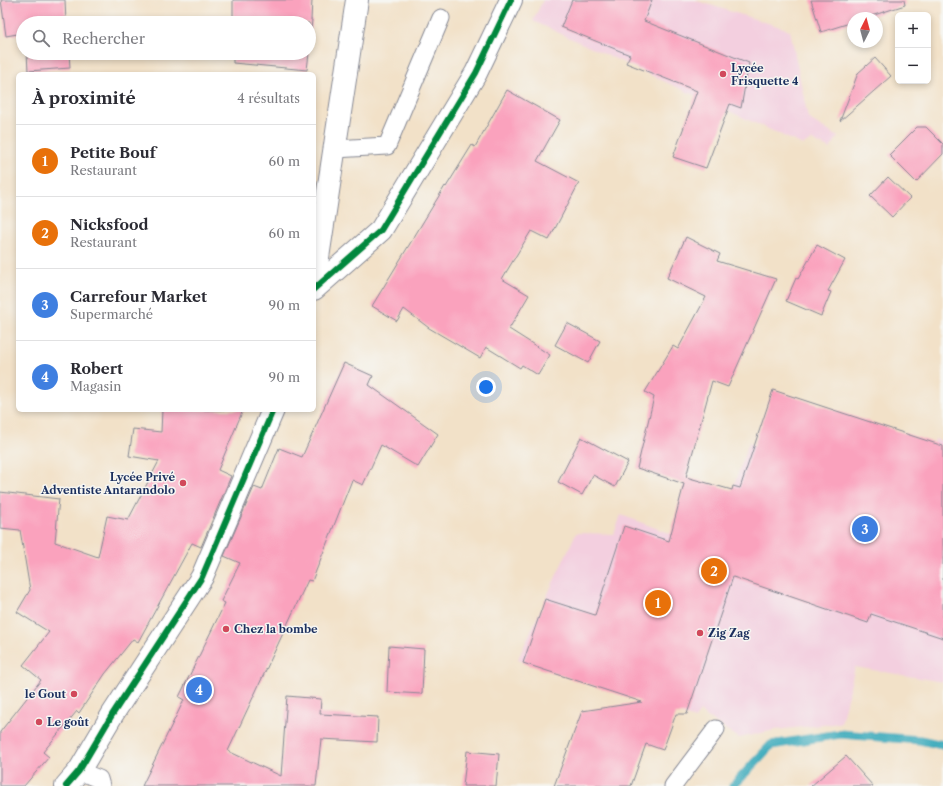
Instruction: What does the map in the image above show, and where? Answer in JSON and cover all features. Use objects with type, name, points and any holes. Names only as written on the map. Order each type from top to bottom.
[{"type":"street","points":[[316,271],[357,0]]},
{"type":"street","points":[[316,287],[381,230],[476,73],[511,0]]},
{"type":"street","points":[[73,778],[112,715],[202,578],[272,412]]},
{"type":"lane","points":[[335,149],[387,146],[441,18]]},
{"type":"lane","points":[[673,786],[716,729]]},
{"type":"lane","points":[[73,778],[99,779],[101,786]]},
{"type":"shaded area","name":"Lycée Frisquette 4","points":[[543,0],[694,0],[790,30],[808,118],[838,137],[830,149],[812,140],[803,145],[533,21]]},
{"type":"shaded area","points":[[773,390],[934,443],[935,439],[943,441],[943,682],[855,667],[841,723],[775,730],[739,738],[700,712],[695,719],[518,659],[576,533],[614,534],[621,515],[712,549],[749,442],[754,446]]},
{"type":"building","points":[[1,0],[65,0],[66,16],[16,16],[16,34],[6,36]]},
{"type":"building","points":[[233,0],[312,0],[311,16],[233,16]]},
{"type":"building","points":[[572,0],[652,0],[644,21],[749,63],[741,108],[730,104],[706,168],[673,157],[697,91],[626,63],[630,55],[561,27]]},
{"type":"building","points":[[811,0],[904,0],[905,5],[883,12],[847,12],[847,24],[821,32]]},
{"type":"building","points":[[875,58],[891,76],[840,121],[858,73]]},
{"type":"building","points":[[27,60],[69,60],[70,68],[28,71]]},
{"type":"building","points":[[233,60],[308,60],[307,70],[233,63]]},
{"type":"building","points":[[507,90],[560,120],[537,161],[579,183],[549,240],[531,231],[502,279],[529,295],[509,329],[550,355],[538,375],[522,365],[520,368],[486,347],[480,358],[429,328],[404,309],[397,321],[372,306],[445,186],[446,187],[472,145],[475,147]]},
{"type":"building","points":[[917,127],[926,127],[943,144],[943,154],[916,182],[889,155]]},
{"type":"building","points":[[888,177],[910,198],[892,217],[870,196]]},
{"type":"building","points":[[686,237],[720,254],[717,261],[776,279],[728,387],[712,381],[686,477],[732,490],[733,486],[740,488],[773,390],[943,446],[943,638],[871,614],[868,623],[733,577],[687,714],[676,714],[663,750],[646,744],[631,786],[554,786],[582,711],[642,702],[523,663],[545,599],[595,615],[624,526],[669,541],[684,484],[637,468],[654,397],[645,392],[673,346],[678,349],[706,297],[667,278]]},
{"type":"building","points":[[817,245],[845,260],[828,291],[831,292],[821,316],[786,301],[796,278],[798,279]]},
{"type":"building","points":[[567,323],[600,341],[588,363],[555,345]]},
{"type":"building","points":[[344,363],[373,376],[369,385],[438,434],[418,467],[381,445],[363,485],[352,480],[312,581],[308,580],[228,751],[281,776],[287,696],[321,699],[320,714],[378,717],[377,742],[321,739],[316,786],[142,786],[184,700],[179,697],[225,603],[221,601],[240,563],[224,556],[254,487],[262,490],[279,448],[302,457]]},
{"type":"building","points":[[162,412],[242,412],[218,470],[231,476],[201,547],[192,543],[138,642],[133,639],[105,674],[79,713],[77,711],[43,752],[49,757],[24,786],[0,786],[0,732],[41,680],[23,665],[49,632],[17,612],[30,590],[20,530],[0,528],[0,492],[59,499],[55,542],[98,557],[107,516],[128,520],[159,461],[129,456],[133,429],[161,432]]},
{"type":"building","points":[[581,437],[628,462],[615,487],[593,475],[582,495],[558,482]]},
{"type":"building","points":[[389,646],[424,649],[422,694],[387,692]]},
{"type":"building","points":[[467,751],[499,754],[496,786],[463,786]]},
{"type":"building","points":[[846,756],[873,786],[811,786]]},
{"type":"waterway","points":[[733,786],[771,745],[840,734],[920,740],[943,745]]},
{"type":"cycle path","points":[[316,287],[381,230],[476,73],[511,0]]},
{"type":"cycle path","points":[[66,786],[79,771],[112,715],[202,577],[272,412]]},
{"type":"place","name":"Lycée Frisquette 4","points":[[723,74]]},
{"type":"place","name":"Lycée Privé Adventiste Antarandolo","points":[[183,483]]},
{"type":"place","name":"Carrefour Market","points":[[865,529]]},
{"type":"place","name":"Nicksfood","points":[[714,571]]},
{"type":"place","name":"Petite Bouf","points":[[658,603]]},
{"type":"place","name":"Chez la bombe","points":[[226,629]]},
{"type":"place","name":"Zig Zag","points":[[700,633]]},
{"type":"place","name":"Robert","points":[[199,690]]},
{"type":"place","name":"le Gout","points":[[74,694]]},
{"type":"place","name":"Le goût","points":[[39,722]]}]
